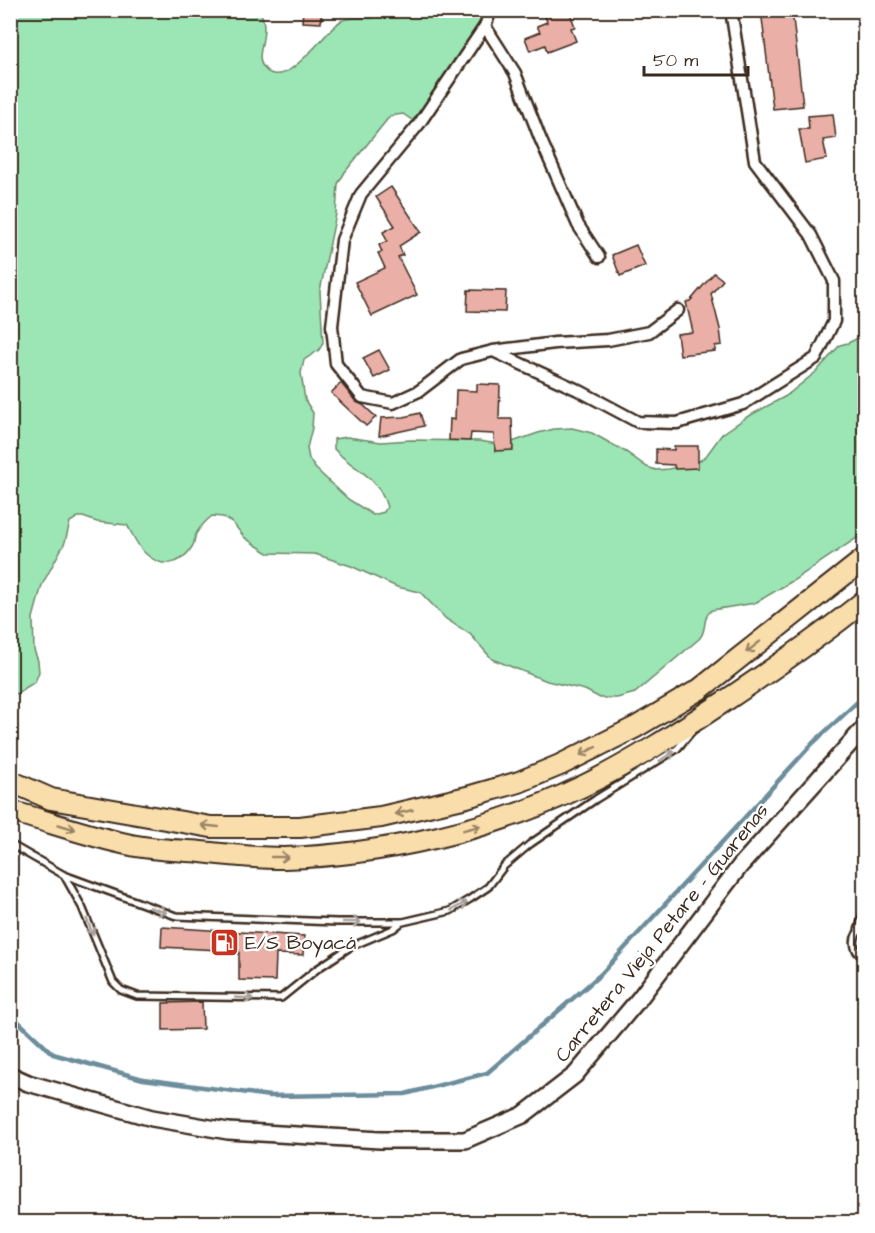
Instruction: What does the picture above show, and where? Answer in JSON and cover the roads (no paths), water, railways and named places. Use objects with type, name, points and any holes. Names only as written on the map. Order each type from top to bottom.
[{"type":"highway","points":[[781,626],[864,546]]},
{"type":"highway","points":[[10,781],[51,799],[211,827],[300,827],[381,817],[467,797],[519,782],[560,765],[636,727],[700,688],[864,559]]},
{"type":"highway","points":[[10,811],[132,845],[231,855],[284,858],[411,843],[484,824],[535,807],[592,781],[652,748],[797,653],[864,601]]},
{"type":"highway","points":[[797,653],[825,644],[864,612]]},
{"type":"main road","name":"Carretera Vieja Petare - Guarenas","points":[[10,1076],[152,1118],[228,1131],[380,1140],[465,1140],[524,1115],[574,1075],[639,999],[740,866],[864,728]]},
{"type":"street","points":[[491,10],[485,26],[419,124],[361,194],[342,240],[332,326],[336,364],[362,397],[393,403],[418,391],[461,359],[493,351],[555,343],[608,340],[649,332],[678,310]]},
{"type":"street","points":[[493,351],[578,390],[638,422],[676,423],[743,404],[816,358],[834,321],[834,281],[811,235],[755,161],[731,10]]},
{"type":"street","points":[[485,26],[515,73],[578,225],[599,257]]},
{"type":"lane","points":[[10,844],[64,875],[176,916],[403,922],[450,911],[488,887],[504,866],[546,832],[678,749],[703,715]]},
{"type":"lane","points":[[64,875],[82,907],[113,982],[121,990],[137,996],[281,998],[343,951],[403,922]]},
{"type":"lane","points":[[864,911],[855,936],[854,947],[864,958]]},
{"type":"lane","points":[[858,931],[864,927]]},
{"type":"waterway","points":[[10,1014],[53,1054],[143,1079],[270,1096],[405,1094],[487,1073],[601,974],[813,743],[864,696]]},
{"type":"place","name":"E/S Boyacá","points":[[224,943]]}]
